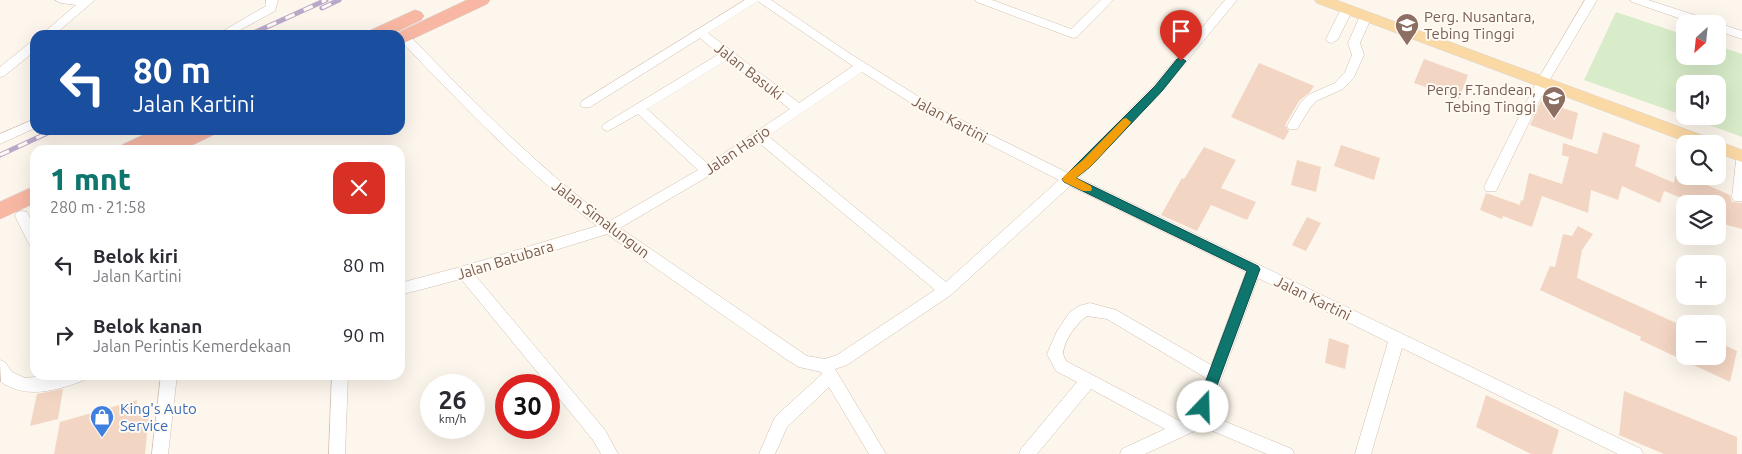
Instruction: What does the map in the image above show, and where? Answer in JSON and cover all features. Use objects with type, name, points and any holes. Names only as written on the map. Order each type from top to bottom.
[{"type":"highway","points":[[386,30],[451,0]]},
{"type":"highway","points":[[405,37],[481,0]]},
{"type":"highway","points":[[140,145],[160,135]]},
{"type":"highway","points":[[174,145],[196,135]]},
{"type":"highway","points":[[0,211],[30,196]]},
{"type":"highway","points":[[0,226],[28,213]]},
{"type":"main road","points":[[1322,0],[1686,135]]},
{"type":"main road","points":[[1726,149],[1742,156]]},
{"type":"street","points":[[61,0],[87,1]]},
{"type":"street","points":[[231,30],[271,8],[272,0]]},
{"type":"street","points":[[586,104],[753,0]]},
{"type":"street","name":"Jalan Kartini","points":[[763,0],[931,110],[1068,179],[1635,454]]},
{"type":"street","points":[[981,0],[1073,34],[1107,0]]},
{"type":"street","points":[[767,454],[781,422],[828,371],[946,292],[1087,163],[1158,88],[1231,0]]},
{"type":"street","points":[[1491,187],[1543,81],[1592,0]]},
{"type":"street","points":[[1636,0],[1682,15]]},
{"type":"street","points":[[53,30],[87,1]]},
{"type":"street","points":[[1332,39],[1347,9]]},
{"type":"street","points":[[1294,126],[1305,105],[1312,98],[1339,86],[1350,74],[1358,56],[1354,43],[1366,16]]},
{"type":"street","points":[[1726,30],[1742,35]]},
{"type":"street","name":"Jalan Basuki","points":[[700,33],[798,109]]},
{"type":"street","name":"Jalan Simalungun","points":[[405,41],[513,148],[552,183],[609,228],[791,354],[804,362],[828,371]]},
{"type":"street","points":[[0,73],[30,49]]},
{"type":"street","points":[[608,127],[727,54]]},
{"type":"street","name":"Jalan Harjo","points":[[609,228],[707,171],[862,66]]},
{"type":"street","points":[[639,108],[707,171]]},
{"type":"street","points":[[0,139],[30,125]]},
{"type":"street","points":[[759,136],[946,292]]},
{"type":"street","points":[[1739,197],[1742,161]]},
{"type":"street","name":"Jalan Batubara","points":[[405,288],[464,272],[609,228]]},
{"type":"street","points":[[1208,422],[1203,416],[1203,407],[1254,269]]},
{"type":"street","points":[[464,272],[599,436],[610,454]]},
{"type":"street","points":[[1182,430],[1061,366],[1055,359],[1055,350],[1074,316],[1083,310],[1111,314],[1214,375]]},
{"type":"street","points":[[1362,454],[1396,338]]},
{"type":"street","points":[[0,367],[8,380],[20,384],[34,385],[57,380]]},
{"type":"street","points":[[828,371],[878,454]]},
{"type":"street","points":[[160,454],[168,380]]},
{"type":"street","points":[[337,454],[340,380]]},
{"type":"street","points":[[1027,454],[1089,380]]},
{"type":"street","points":[[1128,454],[1196,423],[1208,422],[1286,454]]},
{"type":"green space","points":[[1616,12],[1676,32],[1676,65],[1726,65],[1726,49],[1742,54],[1742,137],[1709,125],[1726,125],[1726,75],[1676,75],[1676,113],[1584,80]]},
{"type":"building","points":[[1424,59],[1468,75],[1459,99],[1414,83]]},
{"type":"building","points":[[1259,63],[1314,86],[1299,101],[1285,125],[1289,131],[1284,140],[1231,117]]},
{"type":"building","name":"Perg. F.Tandean, Tebing Tinggi","points":[[1541,101],[1578,113],[1572,140],[1530,125]]},
{"type":"building","points":[[1603,132],[1640,145],[1635,166],[1674,183],[1676,176],[1676,185],[1707,185],[1730,195],[1732,202],[1742,203],[1742,229],[1726,225],[1726,195],[1676,196],[1664,191],[1660,203],[1622,186],[1618,200],[1591,190],[1588,213],[1542,196],[1532,227],[1503,216],[1502,219],[1480,210],[1486,193],[1520,205],[1521,200],[1523,201],[1529,173],[1562,184],[1569,157],[1562,155],[1563,143],[1597,154]]},
{"type":"building","points":[[1341,145],[1380,158],[1374,180],[1334,166]]},
{"type":"building","points":[[1204,147],[1236,160],[1221,188],[1256,202],[1247,220],[1211,205],[1197,231],[1161,215],[1182,178],[1184,179]]},
{"type":"building","points":[[1297,160],[1321,167],[1316,192],[1291,185]]},
{"type":"building","points":[[1307,217],[1321,223],[1306,251],[1292,245]]},
{"type":"building","points":[[1578,226],[1593,234],[1582,250],[1577,278],[1676,323],[1676,357],[1640,340],[1641,337],[1540,290],[1550,266],[1555,267],[1563,234],[1572,236]]},
{"type":"building","points":[[1329,338],[1349,345],[1345,369],[1325,363]]},
{"type":"building","points":[[1726,346],[1737,351],[1730,382],[1694,365],[1726,365]]},
{"type":"building","points":[[63,389],[58,419],[30,426],[37,394]]},
{"type":"building","points":[[1624,391],[1737,437],[1737,454],[1664,454],[1619,435]]},
{"type":"building","points":[[1486,395],[1559,430],[1552,454],[1531,454],[1476,427]]},
{"type":"building","name":"King's Auto Service","points":[[137,400],[136,410],[150,406],[145,454],[54,454],[60,422]]},
{"type":"railway","points":[[260,30],[326,0]]},
{"type":"railway","points":[[322,8],[339,0]]},
{"type":"railway","points":[[0,155],[43,135]]},
{"type":"slow traffic","points":[[1087,189],[1068,179],[1087,163],[1126,122]]},
{"type":"place","name":"Perg. Nusantara, Tebing Tinggi","points":[[1407,46]]},
{"type":"place","name":"Perg. F.Tandean, Tebing Tinggi","points":[[1554,119]]},
{"type":"place","name":"King's Auto Service","points":[[102,438]]},
{"type":"route","points":[[1181,61],[1087,163],[1068,179],[1254,269],[1203,407]]}]
